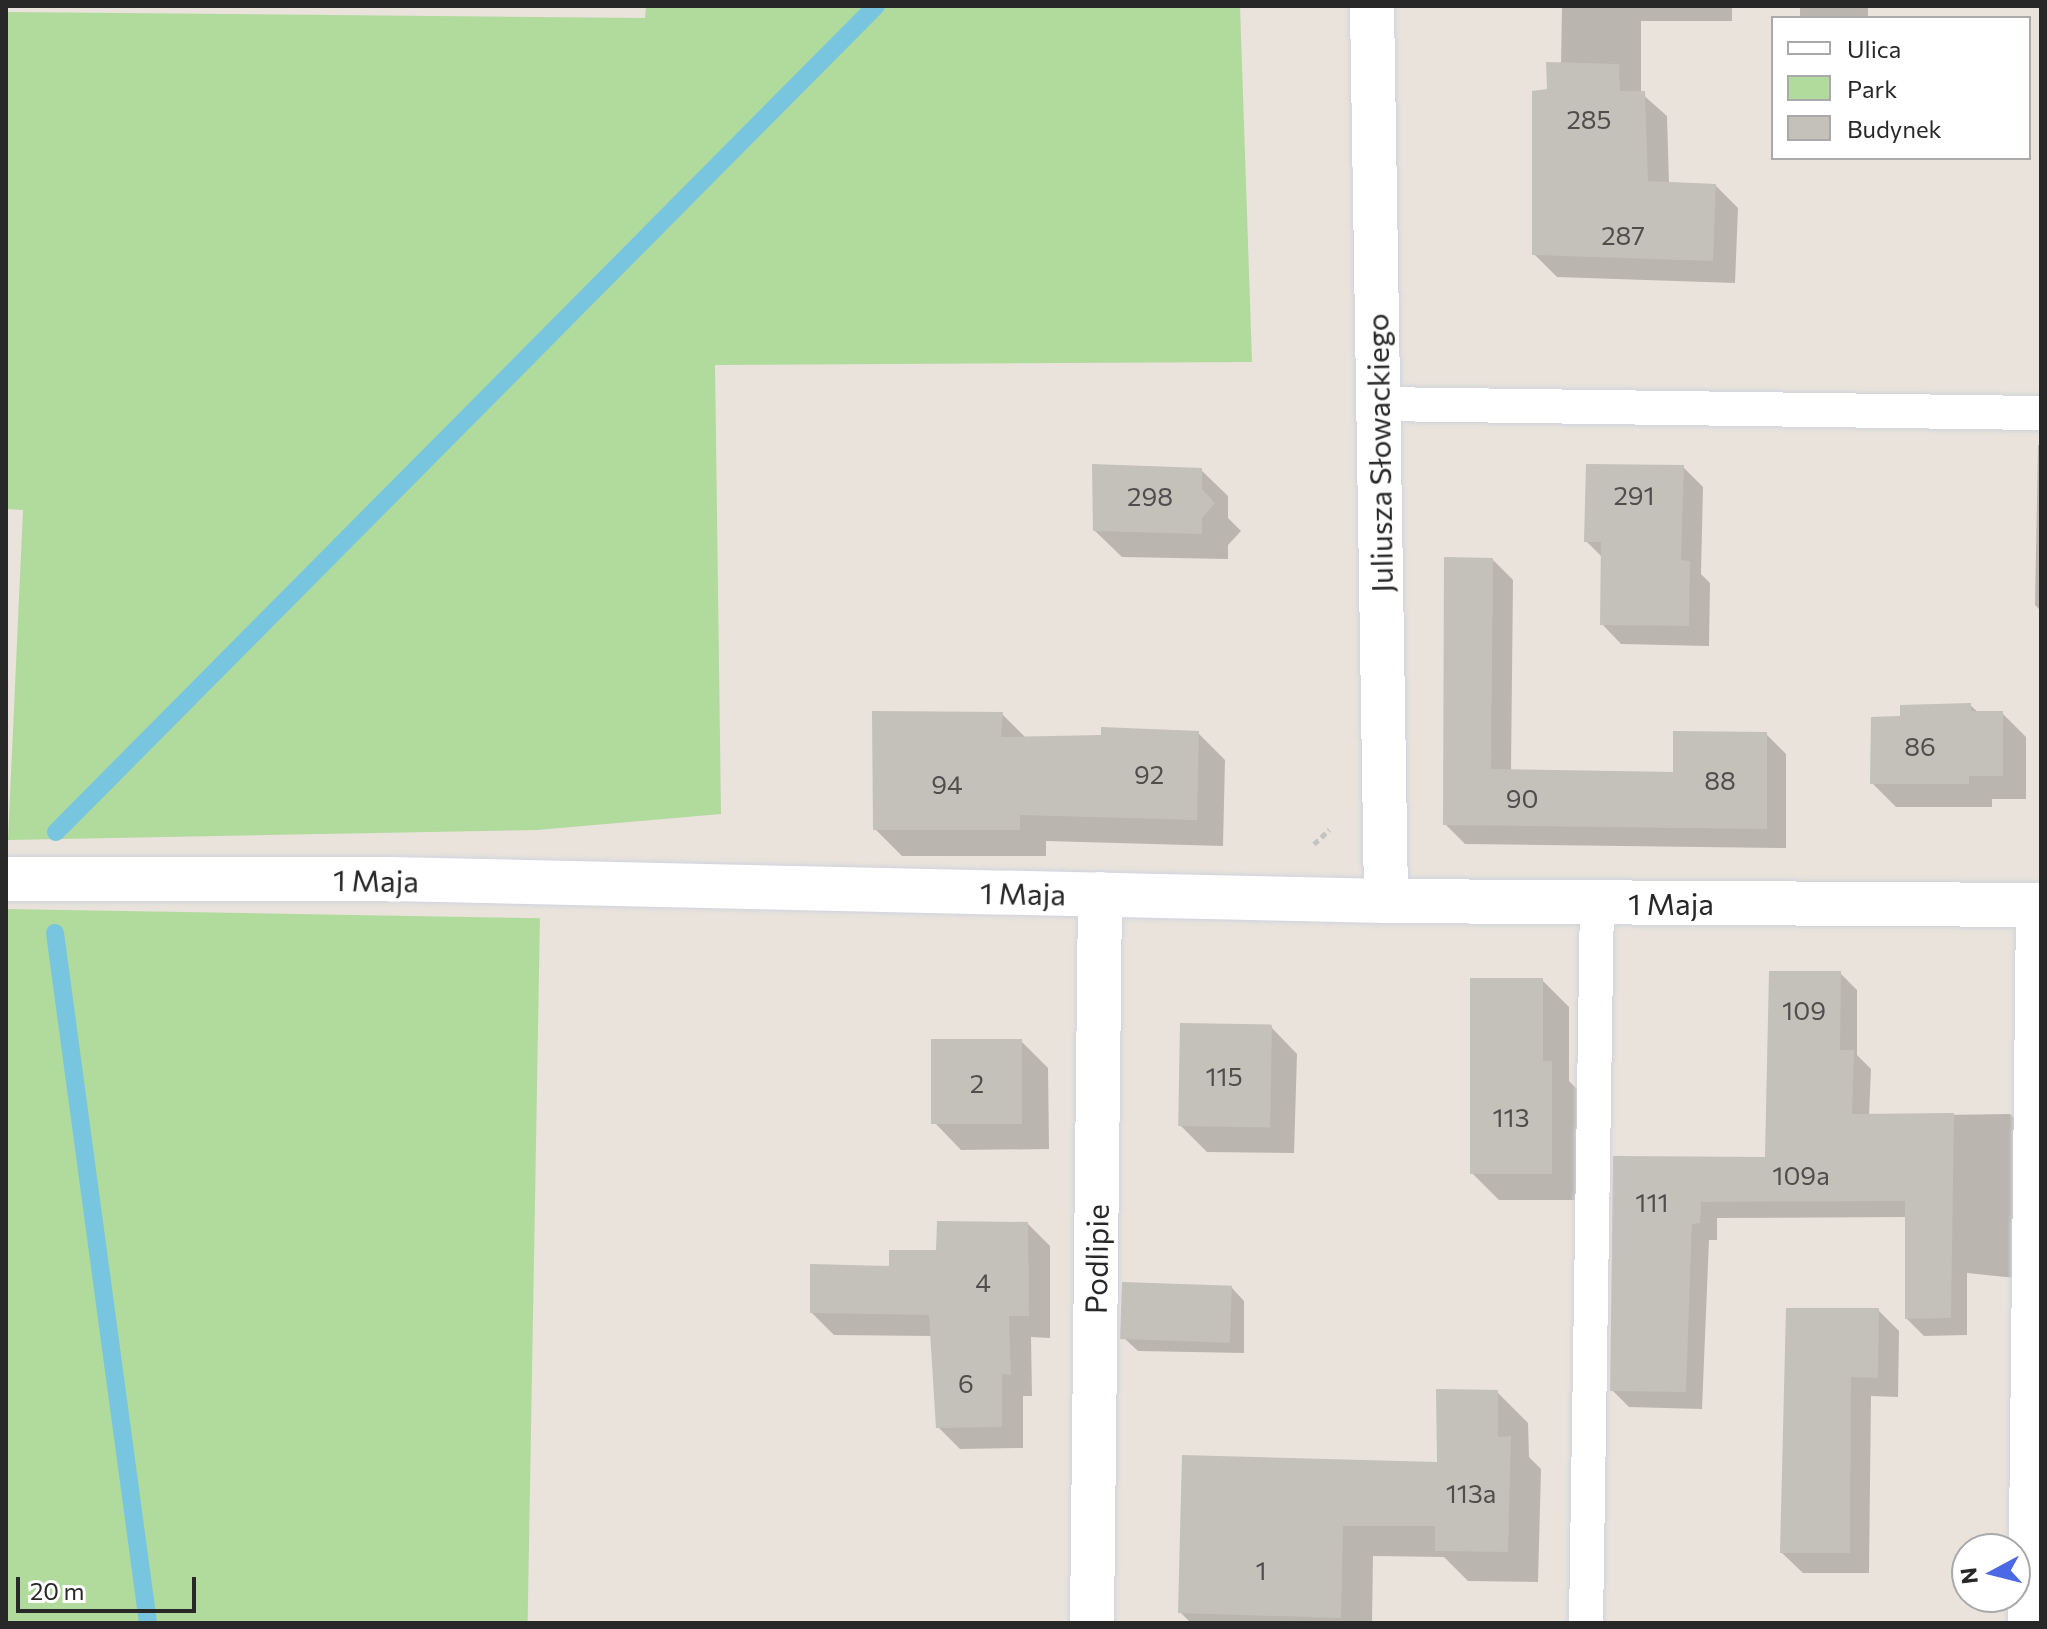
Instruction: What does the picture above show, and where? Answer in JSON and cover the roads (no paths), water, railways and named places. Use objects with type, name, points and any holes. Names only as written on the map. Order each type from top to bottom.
[{"type":"street","name":"Juliusza Słowackiego","points":[[1372,6],[1386,901]]},
{"type":"street","name":"1 Maja","points":[[6,879],[407,880],[1386,901],[2037,905]]},
{"type":"street","name":"Podlipie","points":[[1092,1623],[1100,894]]},
{"type":"lane","points":[[1378,404],[2041,413]]},
{"type":"lane","points":[[1586,1623],[1597,902]]},
{"type":"lane","points":[[2025,1623],[2037,905]]},
{"type":"waterway","points":[[56,832],[876,6]]},
{"type":"waterway","points":[[55,933],[148,1623]]}]
